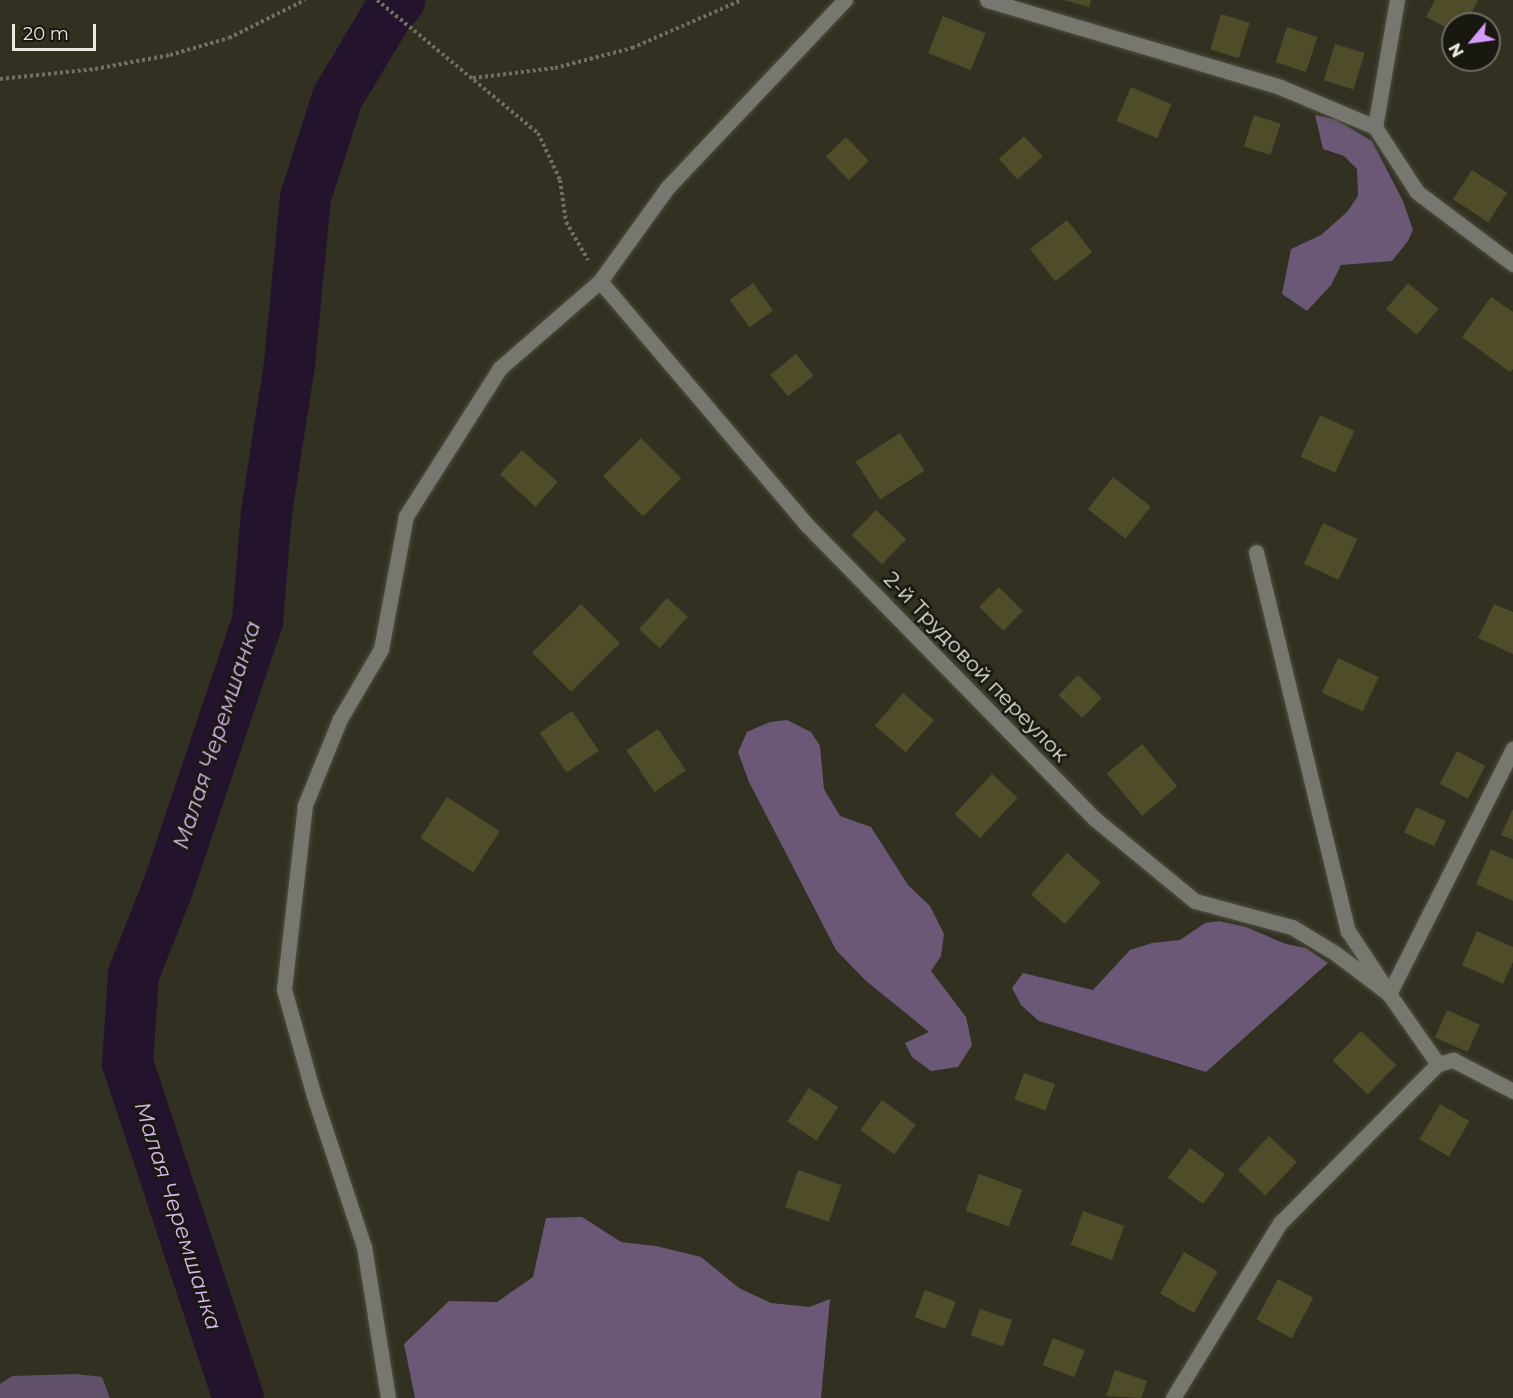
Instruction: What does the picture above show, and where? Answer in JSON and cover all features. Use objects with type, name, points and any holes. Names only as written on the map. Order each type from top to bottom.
[{"type":"street","points":[[388,1398],[364,1247],[314,1096],[284,989],[305,805],[339,719],[381,649],[406,516],[500,368],[600,281],[667,188],[845,0]]},
{"type":"street","points":[[987,0],[1280,87],[1375,127],[1417,192],[1513,264]]},
{"type":"street","points":[[1375,127],[1397,0]]},
{"type":"street","name":"2-й Трудовой переулок","points":[[600,281],[806,524],[1095,819],[1195,901],[1292,927],[1335,953],[1389,994]]},
{"type":"street","points":[[1256,552],[1348,931],[1438,1064]]},
{"type":"street","points":[[1389,994],[1513,749]]},
{"type":"street","points":[[1173,1398],[1280,1222],[1438,1064],[1453,1060],[1513,1091]]},
{"type":"path","points":[[0,79],[94,69],[170,55],[229,38],[305,0]]},
{"type":"path","points":[[377,0],[538,133],[560,180],[566,222],[600,281]]},
{"type":"path","points":[[472,78],[555,68],[632,48],[742,0]]},
{"type":"shaded area","points":[[1315,115],[1335,119],[1372,141],[1403,201],[1413,230],[1408,241],[1392,261],[1341,265],[1331,285],[1307,311],[1282,294],[1291,249],[1321,235],[1347,212],[1358,196],[1357,169],[1344,156],[1323,149]]},
{"type":"shaded area","points":[[787,720],[811,732],[820,746],[824,789],[840,816],[871,827],[908,885],[930,906],[944,934],[941,956],[931,971],[966,1017],[972,1045],[958,1067],[931,1071],[912,1057],[905,1043],[929,1032],[865,980],[836,950],[749,782],[738,752],[747,732],[770,722]]},
{"type":"shaded area","points":[[1219,921],[1246,927],[1286,944],[1306,948],[1328,963],[1206,1072],[1039,1021],[1021,1005],[1012,988],[1023,973],[1093,990],[1130,950],[1152,943],[1180,940],[1205,923]]},
{"type":"shaded area","points":[[582,1217],[621,1242],[656,1246],[701,1257],[739,1288],[771,1303],[809,1307],[830,1299],[821,1398],[415,1398],[404,1344],[449,1301],[497,1302],[533,1277],[546,1218]]},
{"type":"shaded area","points":[[76,1374],[102,1377],[110,1398],[0,1398],[0,1384],[12,1376]]},
{"type":"building","points":[[1064,0],[1091,0],[1089,7]]},
{"type":"building","points":[[1435,0],[1478,0],[1472,12],[1441,12],[1441,25],[1426,17]]},
{"type":"building","points":[[1221,14],[1250,23],[1239,58],[1210,49]]},
{"type":"building","points":[[943,16],[986,33],[971,70],[928,53]]},
{"type":"building","points":[[1287,27],[1317,37],[1306,72],[1276,62]]},
{"type":"building","points":[[1335,44],[1365,53],[1354,89],[1324,80]]},
{"type":"building","points":[[1131,87],[1172,104],[1157,138],[1117,121]]},
{"type":"building","points":[[1254,115],[1281,124],[1270,155],[1244,146]]},
{"type":"building","points":[[1024,136],[1043,157],[1017,180],[999,159]]},
{"type":"building","points":[[846,137],[869,161],[849,180],[826,156]]},
{"type":"building","points":[[1472,170],[1507,193],[1488,222],[1453,199]]},
{"type":"building","points":[[1067,220],[1092,252],[1055,281],[1030,249]]},
{"type":"building","points":[[753,283],[773,311],[750,328],[730,300]]},
{"type":"building","points":[[1408,283],[1439,309],[1417,335],[1386,309]]},
{"type":"building","points":[[1491,297],[1513,312],[1513,369],[1510,372],[1462,337]]},
{"type":"building","points":[[796,354],[814,376],[788,397],[770,375]]},
{"type":"building","points":[[1320,415],[1354,431],[1335,473],[1301,457]]},
{"type":"building","points":[[900,433],[925,471],[880,500],[856,462]]},
{"type":"building","points":[[641,438],[681,478],[643,516],[603,476]]},
{"type":"building","points":[[522,450],[558,482],[536,507],[500,475]]},
{"type":"building","points":[[1113,477],[1151,507],[1126,539],[1088,509]]},
{"type":"building","points":[[876,510],[906,539],[882,564],[852,535]]},
{"type":"building","points":[[1323,523],[1357,539],[1338,580],[1304,564]]},
{"type":"building","points":[[999,587],[1023,611],[1003,631],[979,607]]},
{"type":"building","points":[[667,598],[688,617],[660,648],[639,629]]},
{"type":"building","points":[[581,604],[620,643],[571,692],[532,653]]},
{"type":"building","points":[[1494,604],[1513,612],[1513,654],[1478,638]]},
{"type":"building","points":[[1338,658],[1379,677],[1363,711],[1322,692]]},
{"type":"building","points":[[1078,675],[1102,698],[1082,718],[1059,695]]},
{"type":"building","points":[[903,693],[934,720],[906,752],[875,725]]},
{"type":"building","points":[[572,711],[599,751],[567,773],[540,733]]},
{"type":"building","points":[[658,729],[686,770],[654,792],[626,750]]},
{"type":"building","points":[[1142,744],[1177,786],[1142,816],[1107,774]]},
{"type":"building","points":[[1457,751],[1485,766],[1468,799],[1440,784]]},
{"type":"building","points":[[992,774],[1018,798],[980,838],[954,814]]},
{"type":"building","points":[[447,797],[500,831],[473,872],[420,838]]},
{"type":"building","points":[[1416,807],[1446,821],[1434,846],[1404,832]]},
{"type":"building","points":[[1513,809],[1513,840],[1501,835]]},
{"type":"building","points":[[1491,849],[1513,859],[1513,901],[1476,884]]},
{"type":"building","points":[[1067,853],[1101,883],[1065,924],[1031,895]]},
{"type":"building","points":[[1477,931],[1513,947],[1513,962],[1503,984],[1462,965]]},
{"type":"building","points":[[1447,1010],[1480,1025],[1468,1052],[1435,1037]]},
{"type":"building","points":[[1361,1031],[1396,1065],[1368,1095],[1333,1060]]},
{"type":"building","points":[[1024,1073],[1055,1084],[1045,1111],[1014,1099]]},
{"type":"building","points":[[809,1088],[838,1107],[817,1141],[787,1122]]},
{"type":"building","points":[[882,1100],[916,1125],[894,1155],[860,1130]]},
{"type":"building","points":[[1440,1104],[1469,1121],[1449,1157],[1420,1140]]},
{"type":"building","points":[[1269,1136],[1297,1162],[1265,1196],[1238,1170]]},
{"type":"building","points":[[1190,1148],[1225,1174],[1203,1204],[1168,1178]]},
{"type":"building","points":[[798,1170],[841,1185],[829,1222],[785,1207]]},
{"type":"building","points":[[979,1174],[1022,1190],[1009,1226],[966,1211]]},
{"type":"building","points":[[1083,1211],[1124,1226],[1112,1260],[1071,1245]]},
{"type":"building","points":[[1184,1252],[1218,1272],[1194,1313],[1160,1294]]},
{"type":"building","points":[[1278,1279],[1313,1298],[1292,1338],[1256,1320]]},
{"type":"building","points":[[925,1290],[956,1302],[945,1329],[915,1317]]},
{"type":"building","points":[[980,1309],[1012,1320],[1003,1347],[971,1335]]},
{"type":"building","points":[[1053,1338],[1085,1350],[1074,1377],[1043,1365]]},
{"type":"building","points":[[1115,1370],[1147,1381],[1141,1398],[1106,1396]]},
{"type":"waterway","name":"Малая Черемшанка","points":[[238,1398],[127,1063],[133,974],[167,888],[257,621],[266,512],[289,363],[305,197],[337,97],[386,15],[399,0]]}]
